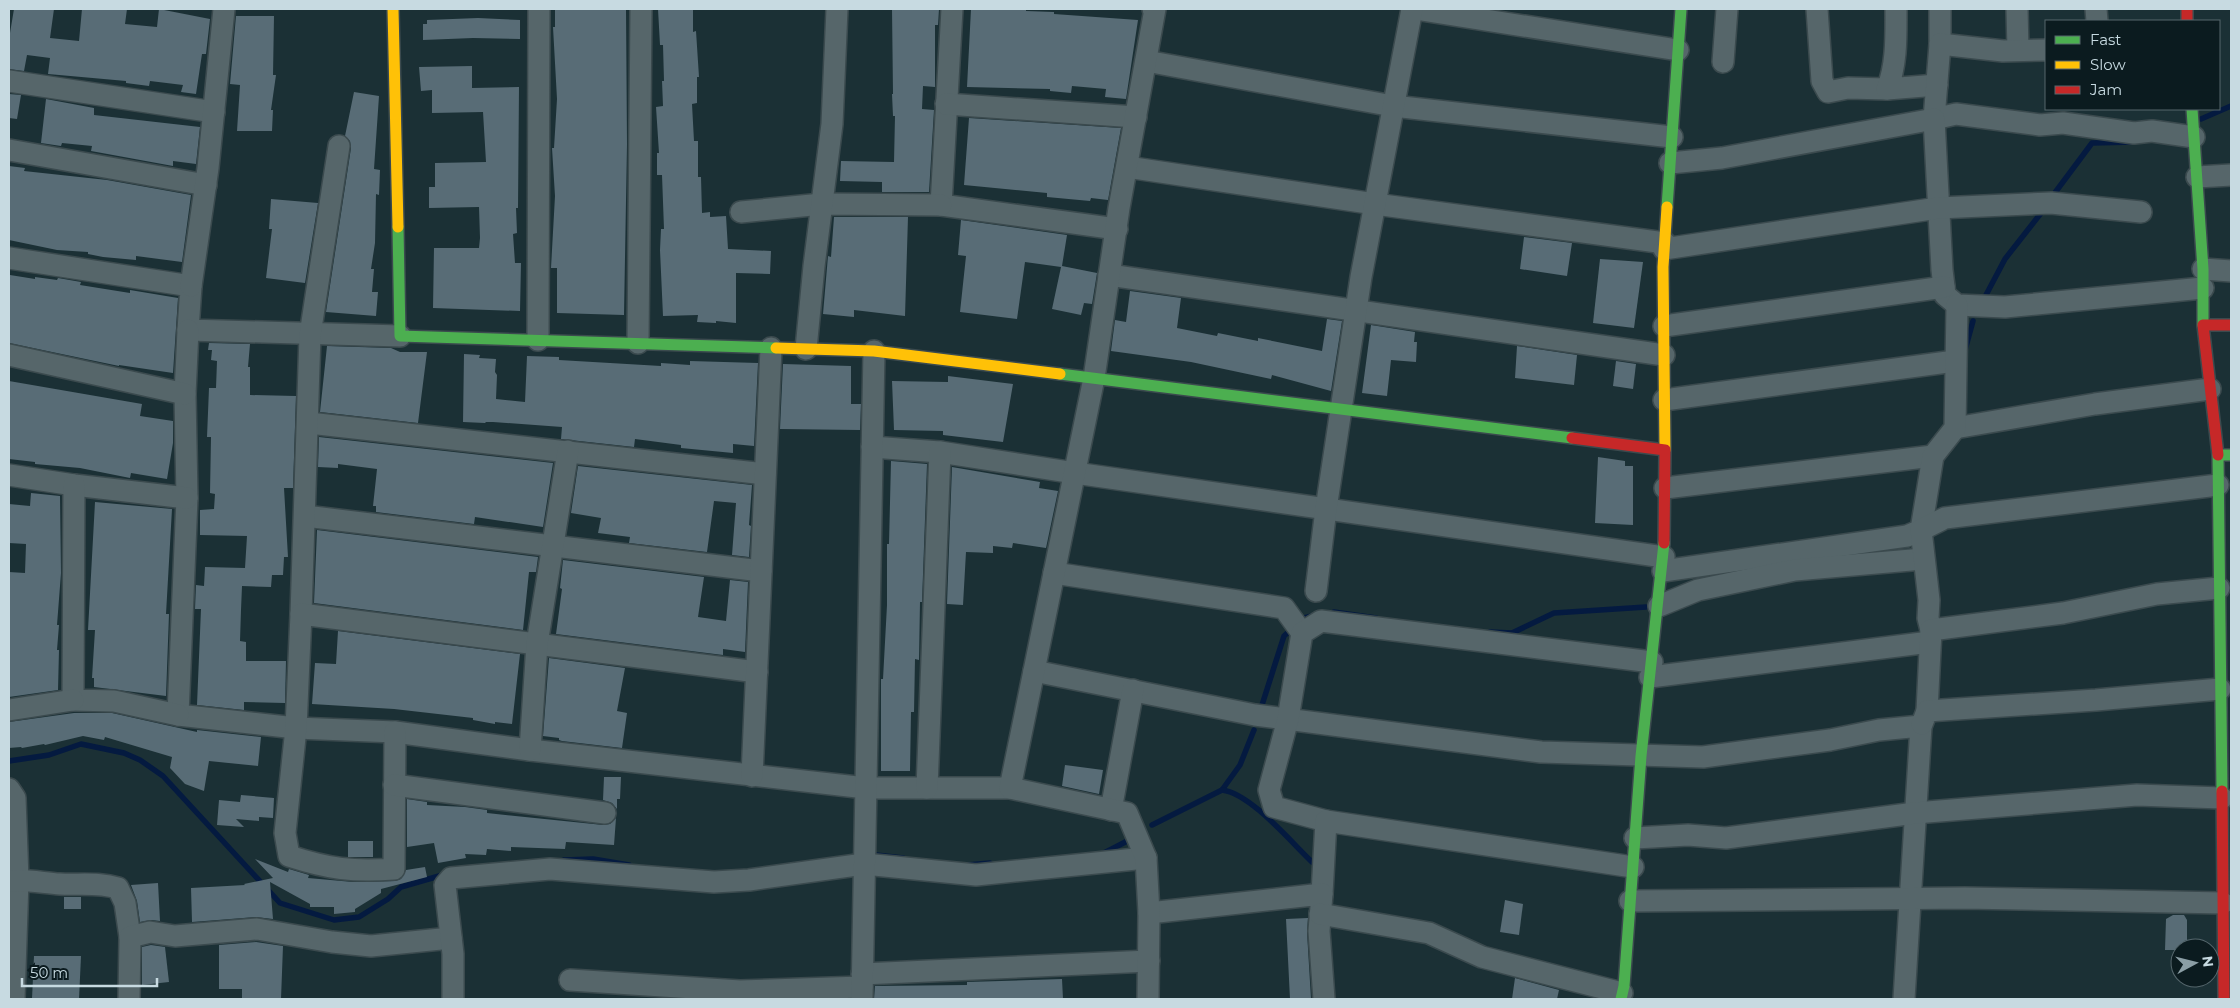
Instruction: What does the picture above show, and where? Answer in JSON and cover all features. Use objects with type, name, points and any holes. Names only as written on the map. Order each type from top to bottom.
[{"type":"street","points":[[178,715],[188,498],[185,394],[188,330],[191,286],[206,185],[224,9]]},
{"type":"street","points":[[393,9],[400,336]]},
{"type":"street","points":[[538,340],[539,9]]},
{"type":"street","points":[[638,344],[641,9]]},
{"type":"street","points":[[806,349],[814,266],[832,124],[837,9]]},
{"type":"street","points":[[941,204],[952,9]]},
{"type":"street","points":[[1010,788],[1094,378],[1116,229],[1155,9],[1153,9]]},
{"type":"street","points":[[1316,591],[1340,409],[1356,311],[1393,106],[1414,9],[1678,50]]},
{"type":"street","points":[[1149,913],[1321,904],[1429,933],[1482,957],[1622,996],[1641,756],[1664,564],[1664,246],[1681,9]]},
{"type":"street","points":[[1723,62],[1727,9]]},
{"type":"street","points":[[1817,9],[1822,81],[1828,92],[1848,88],[1887,90],[1937,84]]},
{"type":"street","points":[[1887,90],[1892,78],[1896,9]]},
{"type":"street","points":[[1940,9],[1940,44],[1934,120],[1938,208],[1945,295],[1957,305],[2005,307],[2203,278],[2231,271]]},
{"type":"street","points":[[2017,9],[2018,50]]},
{"type":"street","points":[[1940,44],[2018,50],[2045,50]]},
{"type":"street","points":[[1146,61],[1393,106],[1672,137]]},
{"type":"street","points":[[9,81],[214,112]]},
{"type":"street","points":[[946,104],[1136,117]]},
{"type":"street","points":[[2192,111],[2189,135],[2196,177],[2203,278],[2203,325],[2218,455],[2226,642],[2220,689],[2223,903],[2227,925],[2227,989]]},
{"type":"street","points":[[1670,163],[1722,158],[1934,120],[1956,114],[2040,125],[2063,124],[2134,133],[2158,132],[2189,135]]},
{"type":"street","points":[[339,146],[310,335],[309,423],[296,728],[285,833],[289,856],[315,865],[357,872],[394,869],[395,732]]},
{"type":"street","points":[[9,150],[206,185]]},
{"type":"street","points":[[1127,168],[1664,246],[1938,208],[2051,203],[2141,212]]},
{"type":"street","points":[[2196,177],[2231,175]]},
{"type":"street","points":[[741,212],[822,204],[941,204],[1116,229]]},
{"type":"street","points":[[9,258],[191,286]]},
{"type":"street","points":[[1110,275],[1664,355]]},
{"type":"street","points":[[1664,326],[1944,287]]},
{"type":"street","points":[[1904,999],[1915,812],[1930,636],[1929,600],[1922,542],[1933,456],[1956,428],[1955,360],[1957,305]]},
{"type":"street","points":[[2203,325],[2231,325]]},
{"type":"street","points":[[188,330],[874,351],[1665,450]]},
{"type":"street","points":[[752,776],[771,348]]},
{"type":"street","points":[[862,987],[874,351]]},
{"type":"street","points":[[9,356],[185,394]]},
{"type":"street","points":[[1664,400],[1955,360]]},
{"type":"street","points":[[1956,428],[2095,404],[2210,389]]},
{"type":"street","points":[[309,423],[765,474]]},
{"type":"street","points":[[872,447],[940,452],[1075,474],[1326,509],[1664,564],[1907,536],[1922,542]]},
{"type":"street","points":[[530,750],[538,644],[568,451]]},
{"type":"street","points":[[927,788],[940,452]]},
{"type":"street","points":[[2218,455],[2231,455]]},
{"type":"street","points":[[1665,488],[1933,456]]},
{"type":"street","points":[[9,474],[74,485],[188,498]]},
{"type":"street","points":[[73,700],[74,485]]},
{"type":"street","points":[[1659,606],[1698,590],[1922,542],[1945,518],[2218,485]]},
{"type":"street","points":[[305,516],[761,571]]},
{"type":"street","points":[[1054,573],[1284,608],[1302,633],[1288,719],[1270,790],[1274,807],[1326,821],[1633,867]]},
{"type":"street","points":[[1302,633],[1321,621],[1651,670],[1930,636],[2063,613],[2157,594],[2223,576]]},
{"type":"street","points":[[301,614],[757,672]]},
{"type":"street","points":[[1034,671],[1255,715],[1541,752],[1641,756],[1720,755],[1830,740],[1924,719],[2096,700],[2220,689]]},
{"type":"street","points":[[1111,810],[1133,690]]},
{"type":"street","points":[[9,710],[73,700],[114,701],[178,715],[296,728],[395,732],[530,750],[866,788],[1010,788],[1127,813],[1146,858],[1149,913],[1148,999]]},
{"type":"street","points":[[394,785],[605,814]]},
{"type":"street","points":[[9,789],[15,798],[12,990]]},
{"type":"street","points":[[1635,838],[1688,835],[1726,838],[1915,812],[2137,795],[2222,798]]},
{"type":"street","points":[[1325,999],[1319,931],[1326,821]]},
{"type":"street","points":[[453,999],[451,938],[445,885],[451,878],[550,869],[714,882],[749,880],[864,864],[976,875],[1146,858]]},
{"type":"street","points":[[14,881],[107,884],[118,888],[125,903],[130,937],[129,999]]},
{"type":"street","points":[[1630,901],[1910,898],[2223,903]]},
{"type":"street","points":[[130,937],[150,932],[175,936],[257,928],[332,942],[371,946],[451,938]]},
{"type":"street","points":[[570,980],[740,991],[862,987],[1149,961]]},
{"type":"building","points":[[14,9],[54,9],[50,38],[79,41],[82,9],[127,9],[125,24],[157,27],[159,9],[210,19],[206,54],[202,54],[196,94],[181,92],[183,85],[150,81],[149,86],[126,83],[126,81],[48,74],[50,58],[27,55],[24,71],[9,69],[9,39]]},
{"type":"building","points":[[555,9],[626,9],[627,144],[624,315],[557,313],[557,268],[551,268],[555,196],[552,148],[554,148],[557,99],[553,27],[555,27]]},
{"type":"building","points":[[658,9],[693,9],[693,32],[696,31],[699,77],[697,77],[697,103],[692,104],[694,141],[698,141],[698,177],[701,177],[702,213],[710,212],[710,217],[726,216],[728,249],[771,251],[770,274],[736,273],[736,323],[697,322],[698,315],[663,316],[660,250],[661,229],[664,229],[662,175],[657,175],[657,153],[659,153],[656,107],[663,106],[662,81],[664,81],[663,45],[660,45]]},
{"type":"building","points":[[892,9],[939,9],[938,25],[935,25],[935,87],[923,86],[922,109],[934,110],[929,192],[882,192],[882,182],[840,181],[841,161],[894,162],[895,116],[893,116],[892,94]]},
{"type":"building","points":[[971,9],[1026,9],[1026,11],[1054,12],[1054,14],[1138,20],[1126,99],[1105,97],[1106,89],[1072,86],[1071,93],[1050,91],[1050,89],[967,87]]},
{"type":"building","points":[[236,16],[274,16],[273,75],[276,75],[271,110],[273,110],[272,131],[237,131],[240,85],[230,84]]},
{"type":"building","points":[[478,18],[520,20],[520,39],[423,40],[423,24],[427,24],[427,20]]},
{"type":"building","points":[[472,66],[472,88],[519,87],[517,233],[513,234],[515,263],[521,263],[520,311],[433,308],[434,248],[479,248],[480,238],[479,207],[429,208],[429,187],[435,187],[435,163],[486,162],[483,112],[432,113],[432,90],[421,91],[419,67]]},
{"type":"building","points":[[354,92],[379,96],[374,169],[380,170],[379,195],[376,194],[375,243],[371,269],[374,269],[372,292],[378,292],[376,316],[326,312],[351,148],[350,141],[345,136]]},
{"type":"building","points":[[9,94],[21,95],[17,119],[9,118]]},
{"type":"building","points":[[46,99],[94,108],[94,115],[200,127],[196,164],[173,161],[173,166],[91,151],[92,146],[62,143],[61,146],[41,143]]},
{"type":"building","points":[[969,118],[1121,128],[1108,200],[1091,198],[1090,201],[1047,197],[1047,193],[964,185]]},
{"type":"building","points":[[9,166],[25,168],[24,171],[107,180],[191,195],[182,262],[136,256],[136,260],[103,257],[88,254],[88,252],[57,250],[9,240]]},
{"type":"building","points":[[271,199],[318,203],[305,283],[266,278],[272,229],[269,229]]},
{"type":"building","points":[[834,217],[908,217],[905,316],[854,310],[854,317],[823,314],[828,256],[831,257]]},
{"type":"building","points":[[961,220],[1067,235],[1062,266],[1097,273],[1092,304],[1084,303],[1081,315],[1052,309],[1061,267],[1025,262],[1017,319],[960,312],[966,256],[958,255]]},
{"type":"building","points":[[1524,237],[1572,243],[1567,276],[1520,269]]},
{"type":"building","points":[[1600,259],[1643,262],[1634,328],[1593,323]]},
{"type":"building","points":[[10,275],[35,279],[35,277],[57,280],[58,278],[81,282],[80,285],[130,293],[130,290],[178,298],[173,373],[119,366],[9,343]]},
{"type":"building","points":[[1130,291],[1181,298],[1177,328],[1217,336],[1218,333],[1258,341],[1258,338],[1322,351],[1327,319],[1342,321],[1331,391],[1272,375],[1271,379],[1191,362],[1111,351],[1115,320],[1126,322]]},
{"type":"building","points":[[1371,325],[1415,332],[1414,342],[1417,342],[1416,362],[1391,360],[1387,396],[1362,393]]},
{"type":"building","points":[[209,343],[250,344],[248,367],[250,367],[250,395],[296,396],[293,488],[284,488],[288,557],[284,557],[283,575],[272,575],[271,587],[242,586],[241,610],[240,641],[246,642],[246,661],[286,661],[285,703],[244,702],[244,710],[197,705],[201,609],[195,609],[196,585],[204,586],[205,567],[245,568],[247,536],[200,535],[200,510],[214,509],[215,494],[210,493],[211,437],[207,437],[209,388],[216,388],[217,361],[211,360],[212,350],[208,350]]},
{"type":"building","points":[[327,346],[391,348],[400,352],[427,352],[418,423],[320,412]]},
{"type":"building","points":[[1517,346],[1577,355],[1574,385],[1515,378]]},
{"type":"building","points":[[464,354],[480,355],[479,358],[496,359],[496,399],[525,402],[527,356],[559,357],[559,360],[661,366],[661,363],[690,365],[690,361],[758,363],[754,446],[733,444],[733,453],[681,448],[681,445],[635,439],[634,447],[561,439],[562,427],[493,422],[463,422]]},
{"type":"building","points":[[1616,361],[1636,364],[1633,389],[1613,386]]},
{"type":"building","points":[[783,364],[851,366],[851,404],[861,404],[860,430],[780,429]]},
{"type":"building","points":[[948,376],[1013,384],[1003,442],[943,435],[943,431],[894,430],[892,381],[948,382]]},
{"type":"building","points":[[9,381],[142,404],[140,416],[173,421],[173,443],[167,479],[131,473],[130,478],[80,468],[35,464],[35,462],[9,459]]},
{"type":"building","points":[[319,437],[553,463],[543,527],[475,517],[474,524],[376,512],[376,506],[373,506],[377,469],[338,464],[338,468],[318,467]]},
{"type":"building","points":[[1598,457],[1625,461],[1625,466],[1633,466],[1633,525],[1595,523]]},
{"type":"building","points":[[891,461],[927,464],[919,660],[915,659],[914,712],[911,712],[910,771],[881,771],[881,679],[883,679],[887,605],[887,544],[889,544]]},
{"type":"building","points":[[578,466],[752,485],[749,557],[732,555],[736,503],[714,501],[707,552],[629,543],[630,537],[598,533],[601,518],[571,513]]},
{"type":"building","points":[[952,467],[1040,482],[1039,488],[1058,491],[1046,548],[1013,543],[1012,548],[993,546],[993,553],[966,552],[963,605],[947,604]]},
{"type":"building","points":[[31,493],[60,496],[61,573],[57,625],[59,625],[57,650],[59,650],[58,690],[9,697],[9,572],[25,573],[26,544],[9,543],[9,504],[30,506]]},
{"type":"building","points":[[95,502],[172,509],[166,614],[169,614],[166,696],[94,687],[94,678],[92,678],[95,630],[88,630]]},
{"type":"building","points":[[317,530],[538,557],[536,572],[529,572],[523,630],[314,603]]},
{"type":"building","points":[[563,560],[704,577],[698,617],[726,621],[730,580],[748,582],[745,652],[723,649],[723,655],[556,634],[562,589],[560,588]]},
{"type":"building","points":[[338,631],[520,654],[512,724],[495,722],[495,724],[473,720],[473,718],[394,709],[312,704],[315,663],[336,664]]},
{"type":"building","points":[[549,658],[625,668],[617,711],[627,713],[622,748],[562,741],[559,738],[543,736]]},
{"type":"building","points":[[74,713],[112,713],[197,732],[197,730],[261,737],[258,766],[209,761],[204,791],[185,784],[170,768],[172,757],[105,737],[104,740],[83,736],[45,745],[9,748],[9,722]]},
{"type":"building","points":[[1065,765],[1103,770],[1099,794],[1062,786]]},
{"type":"building","points":[[604,777],[621,777],[620,799],[617,799],[617,809],[612,803],[603,800]]},
{"type":"building","points":[[241,795],[274,798],[273,818],[259,817],[259,821],[236,819],[244,827],[217,825],[219,800],[240,802]]},
{"type":"building","points":[[407,799],[427,802],[427,805],[487,810],[487,813],[603,825],[610,824],[616,818],[614,845],[566,842],[565,849],[511,847],[511,851],[487,849],[486,855],[465,854],[466,858],[438,863],[434,843],[407,847]]},
{"type":"building","points":[[348,841],[373,841],[373,857],[348,857]]},
{"type":"building","points":[[255,859],[288,872],[289,869],[309,875],[308,878],[353,882],[395,881],[401,879],[406,870],[425,867],[427,877],[381,889],[381,893],[355,909],[355,912],[334,914],[334,907],[310,907],[310,904],[270,882],[273,919],[256,917],[192,922],[191,888],[245,885],[273,878]]},
{"type":"building","points":[[158,883],[160,921],[140,922],[137,901],[131,885]]},
{"type":"building","points":[[64,897],[81,897],[81,909],[64,909]]},
{"type":"building","points":[[1505,900],[1523,904],[1519,935],[1500,932]]},
{"type":"building","points":[[2173,915],[2184,915],[2187,920],[2187,938],[2170,938],[2170,950],[2165,950],[2166,919]]},
{"type":"building","points":[[1308,918],[1307,932],[1311,999],[1290,999],[1286,919]]},
{"type":"building","points":[[256,942],[283,946],[281,999],[242,999],[242,989],[219,989],[219,945]]},
{"type":"building","points":[[151,945],[165,947],[169,982],[142,985],[142,947]]},
{"type":"building","points":[[34,956],[81,956],[79,999],[32,999]]},
{"type":"building","points":[[1515,978],[1559,990],[1557,999],[1512,999]]},
{"type":"building","points":[[1062,979],[1063,999],[874,999],[875,986],[967,985],[967,982]]},
{"type":"waterway","points":[[2201,119],[2231,106]]},
{"type":"waterway","points":[[2051,198],[2092,143],[2134,142]]},
{"type":"waterway","points":[[1986,295],[2005,259],[2045,208]]},
{"type":"waterway","points":[[1965,350],[1973,321]]},
{"type":"waterway","points":[[1490,632],[1512,633],[1554,613],[1646,607]]},
{"type":"waterway","points":[[1334,612],[1376,618]]},
{"type":"waterway","points":[[1262,705],[1284,636],[1304,618],[1312,616]]},
{"type":"waterway","points":[[1222,790],[1240,765],[1254,730]]},
{"type":"waterway","points":[[9,761],[49,755],[81,744],[124,753],[140,760],[163,776],[280,903],[334,920],[359,917],[388,899],[401,887],[446,874]]},
{"type":"waterway","points":[[1152,825],[1222,790],[1233,793],[1257,809],[1282,831],[1312,862]]},
{"type":"waterway","points":[[1104,853],[1133,838]]},
{"type":"waterway","points":[[876,855],[903,858]]},
{"type":"waterway","points":[[564,860],[593,859],[629,865]]},
{"type":"waterway","points":[[967,865],[990,863]]},
{"type":"traffic: fast","points":[[1667,207],[1681,9]]},
{"type":"traffic: fast","points":[[2192,110],[2203,269],[2203,325]]},
{"type":"traffic: fast","points":[[398,227],[400,336],[776,348]]},
{"type":"traffic: fast","points":[[1060,374],[1572,438]]},
{"type":"traffic: fast","points":[[2222,791],[2218,455],[2231,455]]},
{"type":"traffic: fast","points":[[1621,999],[1624,986],[1641,756],[1664,543]]},
{"type":"traffic: slow","points":[[393,9],[398,227]]},
{"type":"traffic: slow","points":[[1665,450],[1663,267],[1667,207]]},
{"type":"traffic: slow","points":[[776,348],[874,351],[1060,374]]},
{"type":"traffic: jam","points":[[2187,9],[2187,20]]},
{"type":"traffic: jam","points":[[2218,455],[2203,325],[2231,325]]},
{"type":"traffic: jam","points":[[1572,438],[1665,450],[1664,543]]},
{"type":"traffic: jam","points":[[2222,791],[2224,999]]}]
